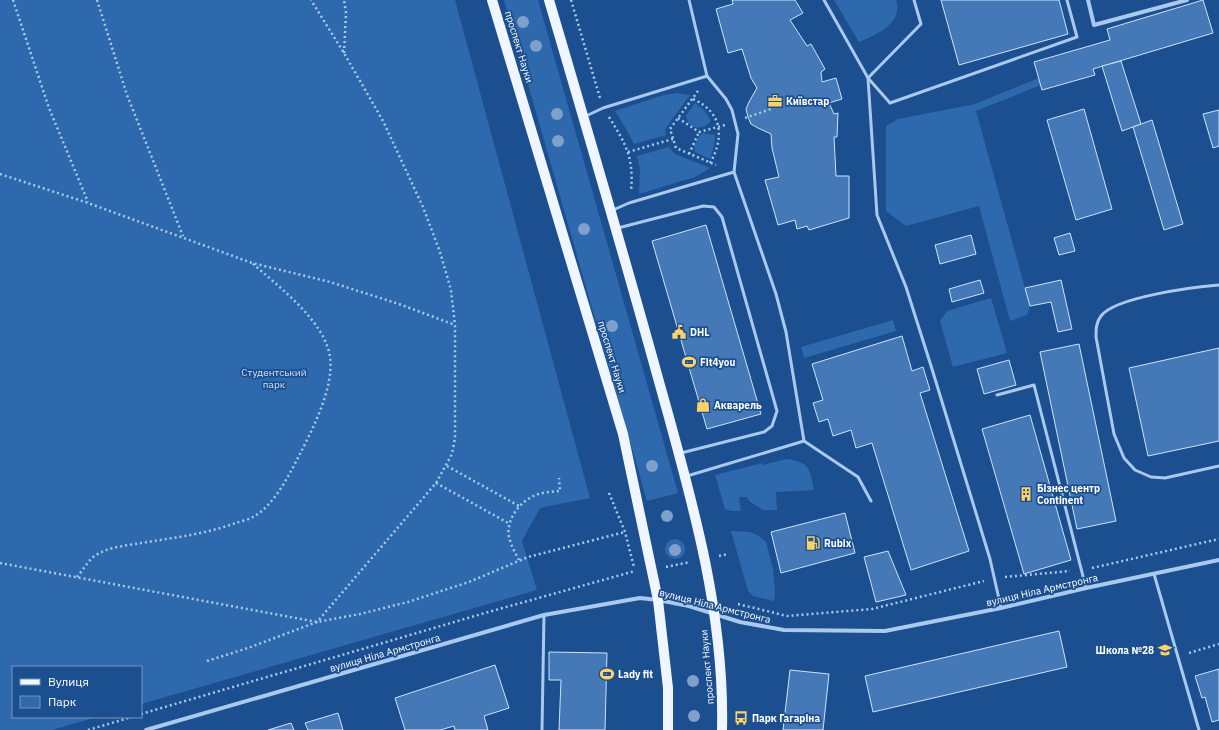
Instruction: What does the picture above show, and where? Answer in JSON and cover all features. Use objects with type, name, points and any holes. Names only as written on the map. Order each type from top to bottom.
[{"type":"main road","name":"проспект Науки","points":[[492,0],[623,434],[658,600],[668,688],[668,730]]},
{"type":"main road","name":"проспект Науки","points":[[549,0],[617,228],[680,454],[705,559],[715,614],[723,701],[722,730]]},
{"type":"street","points":[[1088,0],[1094,25],[1186,0]]},
{"type":"street","name":"вулиця Ніла Армстронга","points":[[149,730],[544,615],[640,598],[689,606],[740,622],[784,630],[885,631],[1001,608],[1086,588],[1219,560]]},
{"type":"lane","points":[[689,0],[707,76],[726,99],[732,110],[738,134],[734,172],[776,294],[786,332],[804,442],[858,477],[871,501]]},
{"type":"lane","points":[[824,0],[868,78],[890,103],[1077,37],[1067,0]]},
{"type":"lane","points":[[914,0],[921,24],[868,78],[877,215],[906,287],[984,540],[1001,608]]},
{"type":"lane","points":[[583,117],[603,108],[707,76]]},
{"type":"lane","points":[[611,211],[629,203],[734,172]]},
{"type":"lane","points":[[617,228],[703,206],[714,207],[722,217],[777,411],[772,426],[764,432],[680,454]]},
{"type":"lane","points":[[1219,286],[1193,287],[1166,292],[1113,306],[1101,316],[1096,327],[1096,337],[1114,434],[1124,458],[1135,470],[1152,477],[1164,478],[1219,466]]},
{"type":"lane","points":[[997,395],[1034,385],[1086,588]]},
{"type":"lane","points":[[685,476],[804,442]]},
{"type":"lane","points":[[1154,574],[1198,730]]},
{"type":"lane","points":[[542,730],[544,615]]},
{"type":"path","points":[[13,0],[49,108],[88,203]]},
{"type":"path","points":[[97,0],[127,95],[183,237]]},
{"type":"path","points":[[311,0],[344,53],[383,121],[423,208],[451,290],[455,325],[455,438],[452,454],[447,466],[436,483],[317,622]]},
{"type":"path","points":[[344,0],[346,13],[344,53]]},
{"type":"path","points":[[571,0],[603,108],[624,141],[628,152],[632,172],[629,203]]},
{"type":"path","points":[[707,76],[693,99],[670,129],[676,148],[734,172]]},
{"type":"path","points":[[693,99],[700,102],[709,110],[718,127],[720,139],[718,148],[710,163]]},
{"type":"path","points":[[678,118],[699,132],[689,154]]},
{"type":"path","points":[[628,152],[673,139]]},
{"type":"path","points":[[0,174],[88,203],[252,263],[330,282],[399,304],[455,325]]},
{"type":"path","points":[[77,577],[92,558],[113,548],[217,530],[253,517],[269,505],[292,469],[313,428],[323,403],[329,380],[330,357],[320,330],[309,316],[252,263]]},
{"type":"path","points":[[447,466],[520,506]]},
{"type":"path","points":[[519,560],[512,548],[508,536],[510,524],[520,506],[530,497],[560,491],[559,478]]},
{"type":"path","points":[[436,483],[510,524]]},
{"type":"path","points":[[207,660],[248,648],[317,622],[360,614],[408,602],[469,582],[519,560],[625,532]]},
{"type":"path","points":[[738,604],[787,616],[872,609],[994,578],[1082,570],[1219,539]]},
{"type":"path","points":[[0,563],[317,622]]},
{"type":"path","points":[[142,714],[478,615],[635,571]]},
{"type":"path","points":[[1177,657],[1219,644]]},
{"type":"path","points":[[88,730],[129,718]]},
{"type":"green space","name":"Студентський парк","points":[[0,0],[455,0],[590,498],[540,508],[522,541],[537,590],[142,704],[142,666],[12,666],[12,718],[94,718],[52,730],[0,730]]},
{"type":"green space","points":[[504,0],[538,0],[678,493],[647,501]]},
{"type":"green space","points":[[834,0],[896,0],[896,15],[887,27],[873,36],[859,42]]},
{"type":"green space","points":[[1039,78],[1041,85],[976,111],[1030,306],[1027,315],[1010,321],[979,206],[906,226],[886,211],[886,126],[898,119],[975,104]]},
{"type":"green space","points":[[676,93],[690,95],[665,130],[666,135],[634,144],[615,111],[664,95]]},
{"type":"green space","points":[[695,103],[705,111],[711,121],[700,128],[690,124],[686,116]]},
{"type":"green space","points":[[703,133],[715,135],[714,146],[710,159],[695,152],[696,141]]},
{"type":"green space","points":[[669,147],[675,154],[710,168],[695,177],[639,194],[640,169],[637,156]]},
{"type":"green space","points":[[991,298],[1007,353],[953,367],[940,321],[947,311]]},
{"type":"green space","points":[[893,320],[896,331],[804,358],[801,347]]},
{"type":"green space","points":[[786,459],[800,462],[808,468],[814,490],[776,492],[777,510],[763,510],[749,501],[747,497],[739,497],[741,511],[731,511],[725,509],[715,475],[762,463],[763,465]]},
{"type":"green space","points":[[731,531],[750,532],[759,536],[766,542],[773,569],[775,592],[774,601],[753,596],[748,591]]},
{"type":"green space","points":[[675,539],[682,542],[685,549],[682,556],[675,559],[668,556],[665,549],[668,542]]},
{"type":"building","points":[[732,0],[795,0],[803,13],[790,20],[807,46],[811,44],[825,69],[821,72],[822,82],[836,78],[842,99],[829,103],[834,114],[838,113],[837,137],[834,137],[836,176],[849,176],[849,218],[809,230],[807,226],[797,229],[795,220],[778,225],[765,180],[779,177],[772,148],[771,134],[751,124],[746,109],[757,88],[751,78],[742,49],[728,53],[716,9],[733,4]]},
{"type":"building","points":[[941,0],[1059,0],[1068,34],[959,65]]},
{"type":"building","points":[[1203,0],[1213,33],[1093,69],[1095,75],[1042,90],[1034,62],[1110,40],[1107,29]]},
{"type":"building","points":[[1121,61],[1141,124],[1122,131],[1102,66]]},
{"type":"building","points":[[1084,109],[1112,209],[1076,220],[1047,120]]},
{"type":"building","points":[[1219,110],[1219,146],[1213,148],[1203,114]]},
{"type":"building","points":[[1152,120],[1183,224],[1164,230],[1133,127]]},
{"type":"building","points":[[706,225],[761,414],[707,429],[652,241]]},
{"type":"building","points":[[1070,233],[1075,251],[1059,255],[1054,238]]},
{"type":"building","points":[[971,235],[976,254],[940,264],[935,245]]},
{"type":"building","points":[[980,280],[984,293],[952,302],[949,289]]},
{"type":"building","points":[[1061,280],[1072,329],[1058,332],[1051,302],[1030,306],[1025,288]]},
{"type":"building","points":[[902,336],[912,371],[923,367],[930,390],[920,393],[969,551],[911,570],[872,443],[856,448],[851,430],[833,436],[828,419],[819,422],[813,403],[823,400],[812,364]]},
{"type":"building","points":[[1079,344],[1116,521],[1077,529],[1040,352]]},
{"type":"building","points":[[1219,348],[1219,441],[1148,456],[1129,368]]},
{"type":"building","points":[[1009,360],[1016,385],[984,394],[977,369]]},
{"type":"building","name":"Бізнес центр Continent","points":[[1030,415],[1071,560],[1024,574],[982,429]]},
{"type":"building","name":"Rubix","points":[[845,513],[855,553],[781,573],[771,532]]},
{"type":"building","points":[[888,551],[906,595],[876,602],[864,557]]},
{"type":"building","points":[[1059,631],[1067,667],[873,712],[865,676]]},
{"type":"building","points":[[549,652],[607,653],[605,730],[559,730],[561,680],[549,680]]},
{"type":"building","points":[[495,665],[509,708],[484,716],[488,730],[455,730],[454,726],[440,730],[405,730],[395,698]]},
{"type":"building","points":[[1219,669],[1219,720],[1212,722],[1205,697],[1202,698],[1195,676]]},
{"type":"building","points":[[790,670],[829,674],[823,730],[783,730]]},
{"type":"building","points":[[338,713],[343,730],[308,730],[305,723]]},
{"type":"building","points":[[291,723],[294,730],[268,730]]},
{"type":"place","name":"Київстар","points":[[775,101]]},
{"type":"place","name":"DHL","points":[[679,332]]},
{"type":"place","name":"Fit4you","points":[[689,362]]},
{"type":"place","name":"Акварель","points":[[703,405]]},
{"type":"place","name":"Бізнес центр Continent","points":[[1026,494]]},
{"type":"place","name":"Rubix","points":[[813,543]]},
{"type":"place","name":"Школа №28","points":[[1165,650]]},
{"type":"place","name":"Lady fit","points":[[607,674]]},
{"type":"place","name":"Парк Гагаріна","points":[[741,718]]}]
